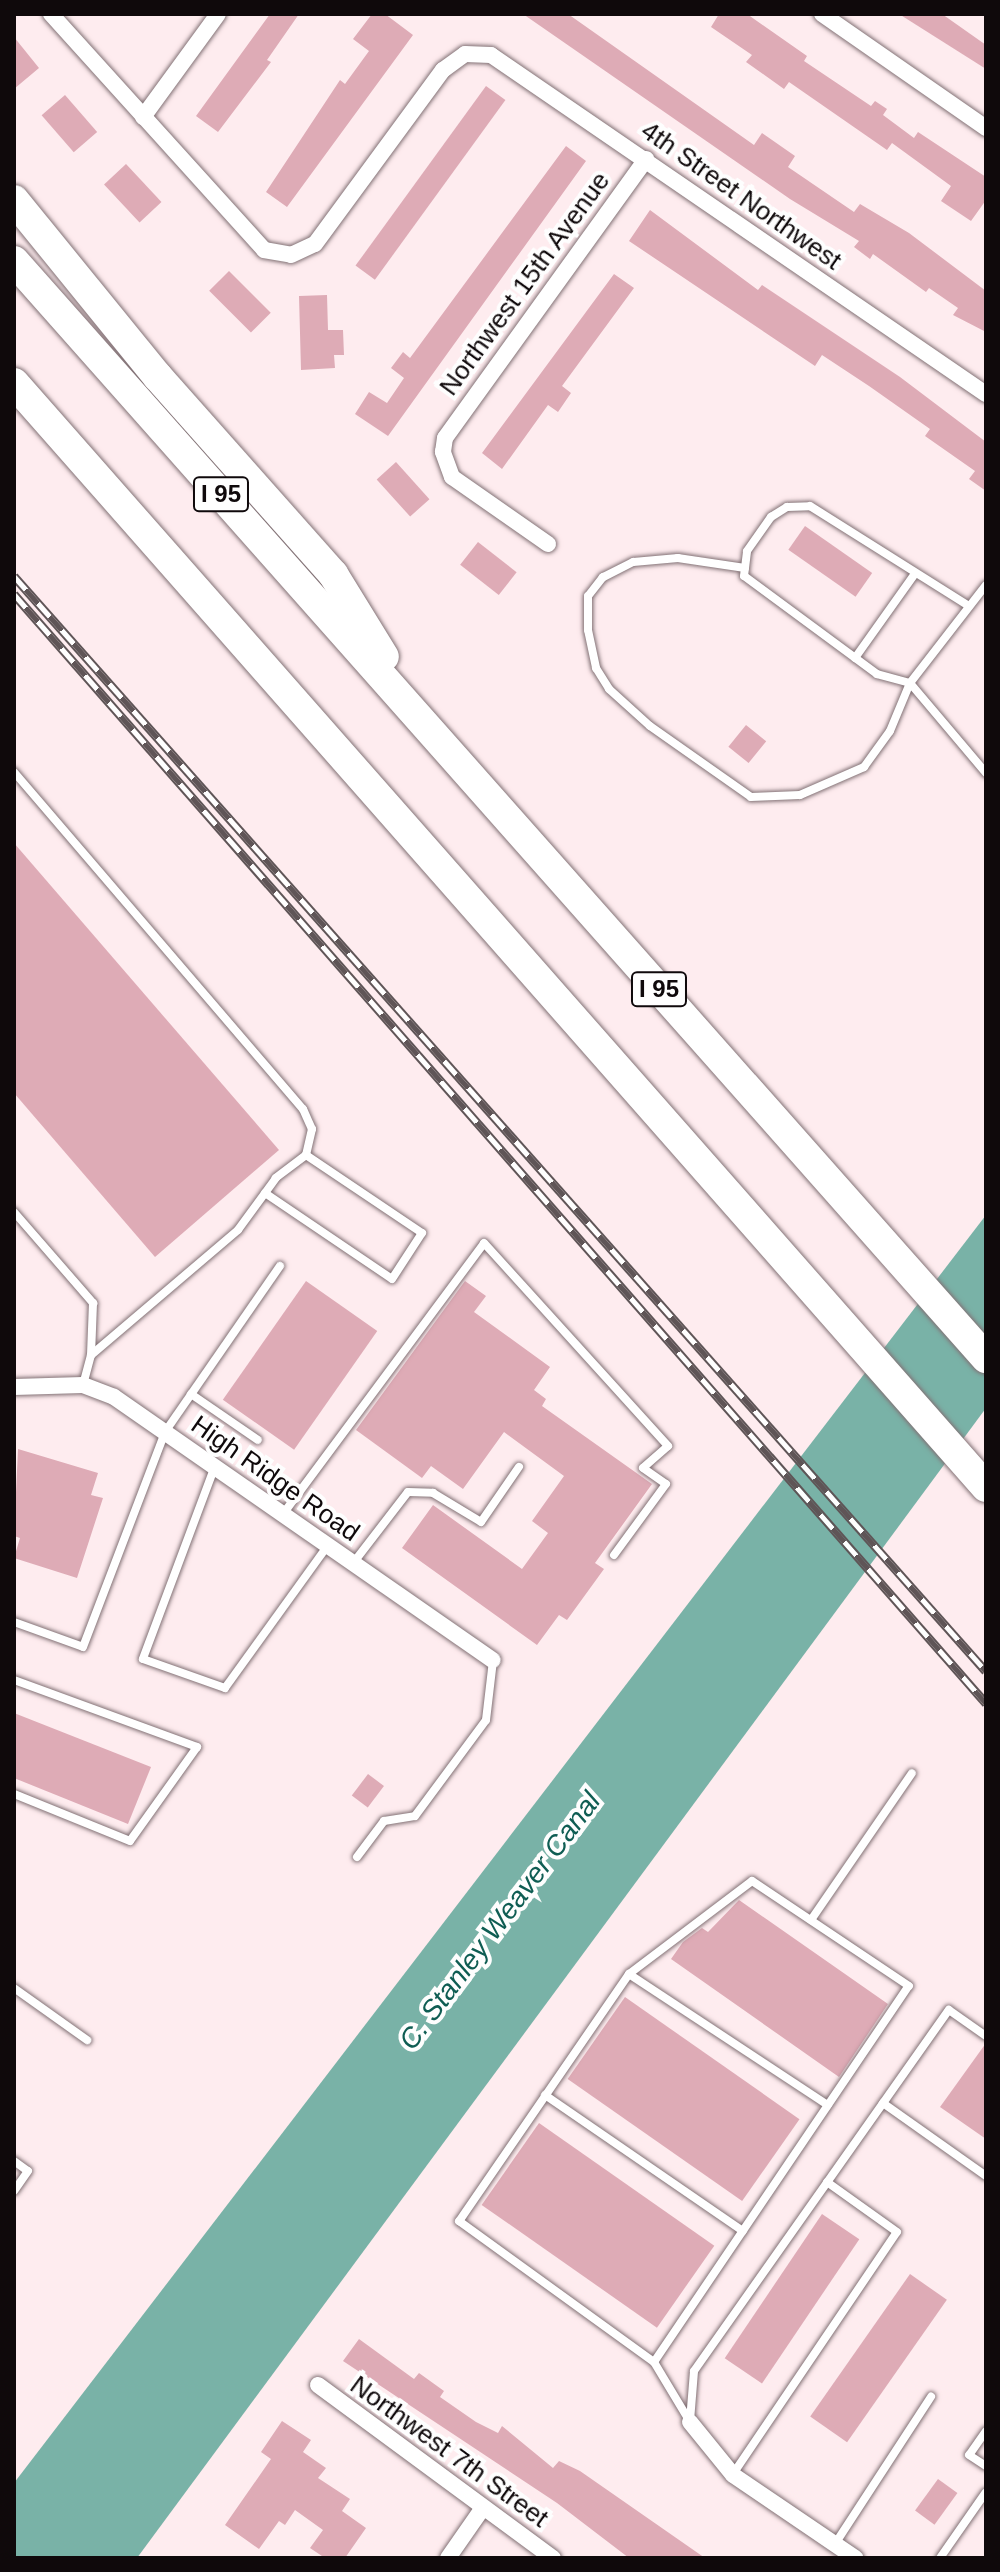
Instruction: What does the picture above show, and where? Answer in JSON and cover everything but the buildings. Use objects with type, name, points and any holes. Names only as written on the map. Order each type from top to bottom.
[{"type":"highway","points":[[14,200],[158,377],[333,574],[427,727]]},
{"type":"highway","name":"I 95","points":[[14,261],[986,1358]]},
{"type":"highway","points":[[14,383],[986,1487]]},
{"type":"street","points":[[51,14],[143,117],[218,14]]},
{"type":"street","points":[[822,14],[986,128]]},
{"type":"street","name":"4th Street Northwest","points":[[143,117],[254,241],[264,250],[291,255],[315,244],[443,70],[465,54],[478,52],[504,61],[986,394]]},
{"type":"street","name":"Northwest 15th Avenue","points":[[548,544],[452,477],[443,452],[445,438],[646,159]]},
{"type":"street","name":"High Ridge Road","points":[[14,1387],[83,1385],[114,1397],[493,1660]]},
{"type":"street","name":"Northwest 7th Street","points":[[318,2385],[482,2509],[553,2558]]},
{"type":"street","points":[[690,2422],[733,2475],[855,2558]]},
{"type":"street","points":[[448,2558],[482,2509]]},
{"type":"lane","points":[[969,606],[914,575],[810,506],[787,507],[771,517],[747,551],[744,576],[877,674],[910,683],[986,773]]},
{"type":"lane","points":[[745,568],[678,558],[633,562],[603,577],[588,596],[596,668],[609,689],[650,726],[751,797],[800,795],[864,767],[890,731],[910,683],[986,585]]},
{"type":"lane","points":[[855,658],[914,575]]},
{"type":"lane","points":[[14,772],[303,1109],[312,1129],[306,1155],[265,1193],[238,1230],[91,1355]]},
{"type":"lane","points":[[265,1193],[392,1279],[422,1233],[306,1155]]},
{"type":"lane","points":[[14,1212],[93,1303],[91,1355],[83,1385]]},
{"type":"lane","points":[[283,1514],[484,1243],[668,1446],[643,1468],[666,1484],[614,1555]]},
{"type":"lane","points":[[14,1622],[83,1647],[165,1432],[280,1266]]},
{"type":"lane","points":[[191,1394],[258,1440]]},
{"type":"lane","points":[[215,1466],[143,1659],[225,1688],[328,1544]]},
{"type":"lane","points":[[354,1562],[408,1492],[433,1493],[481,1522],[519,1467]]},
{"type":"lane","points":[[357,1857],[384,1821],[415,1816],[486,1720],[493,1660]]},
{"type":"lane","points":[[14,1680],[197,1747],[130,1841],[14,1794]]},
{"type":"lane","points":[[811,1920],[912,1773]]},
{"type":"lane","points":[[654,2362],[909,1986],[752,1881],[629,1974],[459,2221],[654,2362],[690,2422]]},
{"type":"lane","points":[[629,1974],[828,2105]]},
{"type":"lane","points":[[14,1988],[87,2040]]},
{"type":"lane","points":[[690,2422],[694,2371],[949,2010],[986,2036]]},
{"type":"lane","points":[[545,2095],[743,2231]]},
{"type":"lane","points":[[883,2103],[986,2176]]},
{"type":"lane","points":[[14,2161],[28,2171],[14,2191]]},
{"type":"lane","points":[[733,2475],[897,2232],[827,2182]]},
{"type":"lane","points":[[835,2545],[931,2397]]},
{"type":"lane","points":[[986,2431],[969,2455],[986,2466]]},
{"type":"lane","points":[[940,2558],[986,2492]]},
{"type":"water","name":"C. Stanley Weaver Canal","points":[[986,1215],[986,1408],[137,2558],[14,2558],[14,2483]]},
{"type":"railway","points":[[14,576],[986,1671]]},
{"type":"railway","points":[[14,594],[986,1703]]}]
